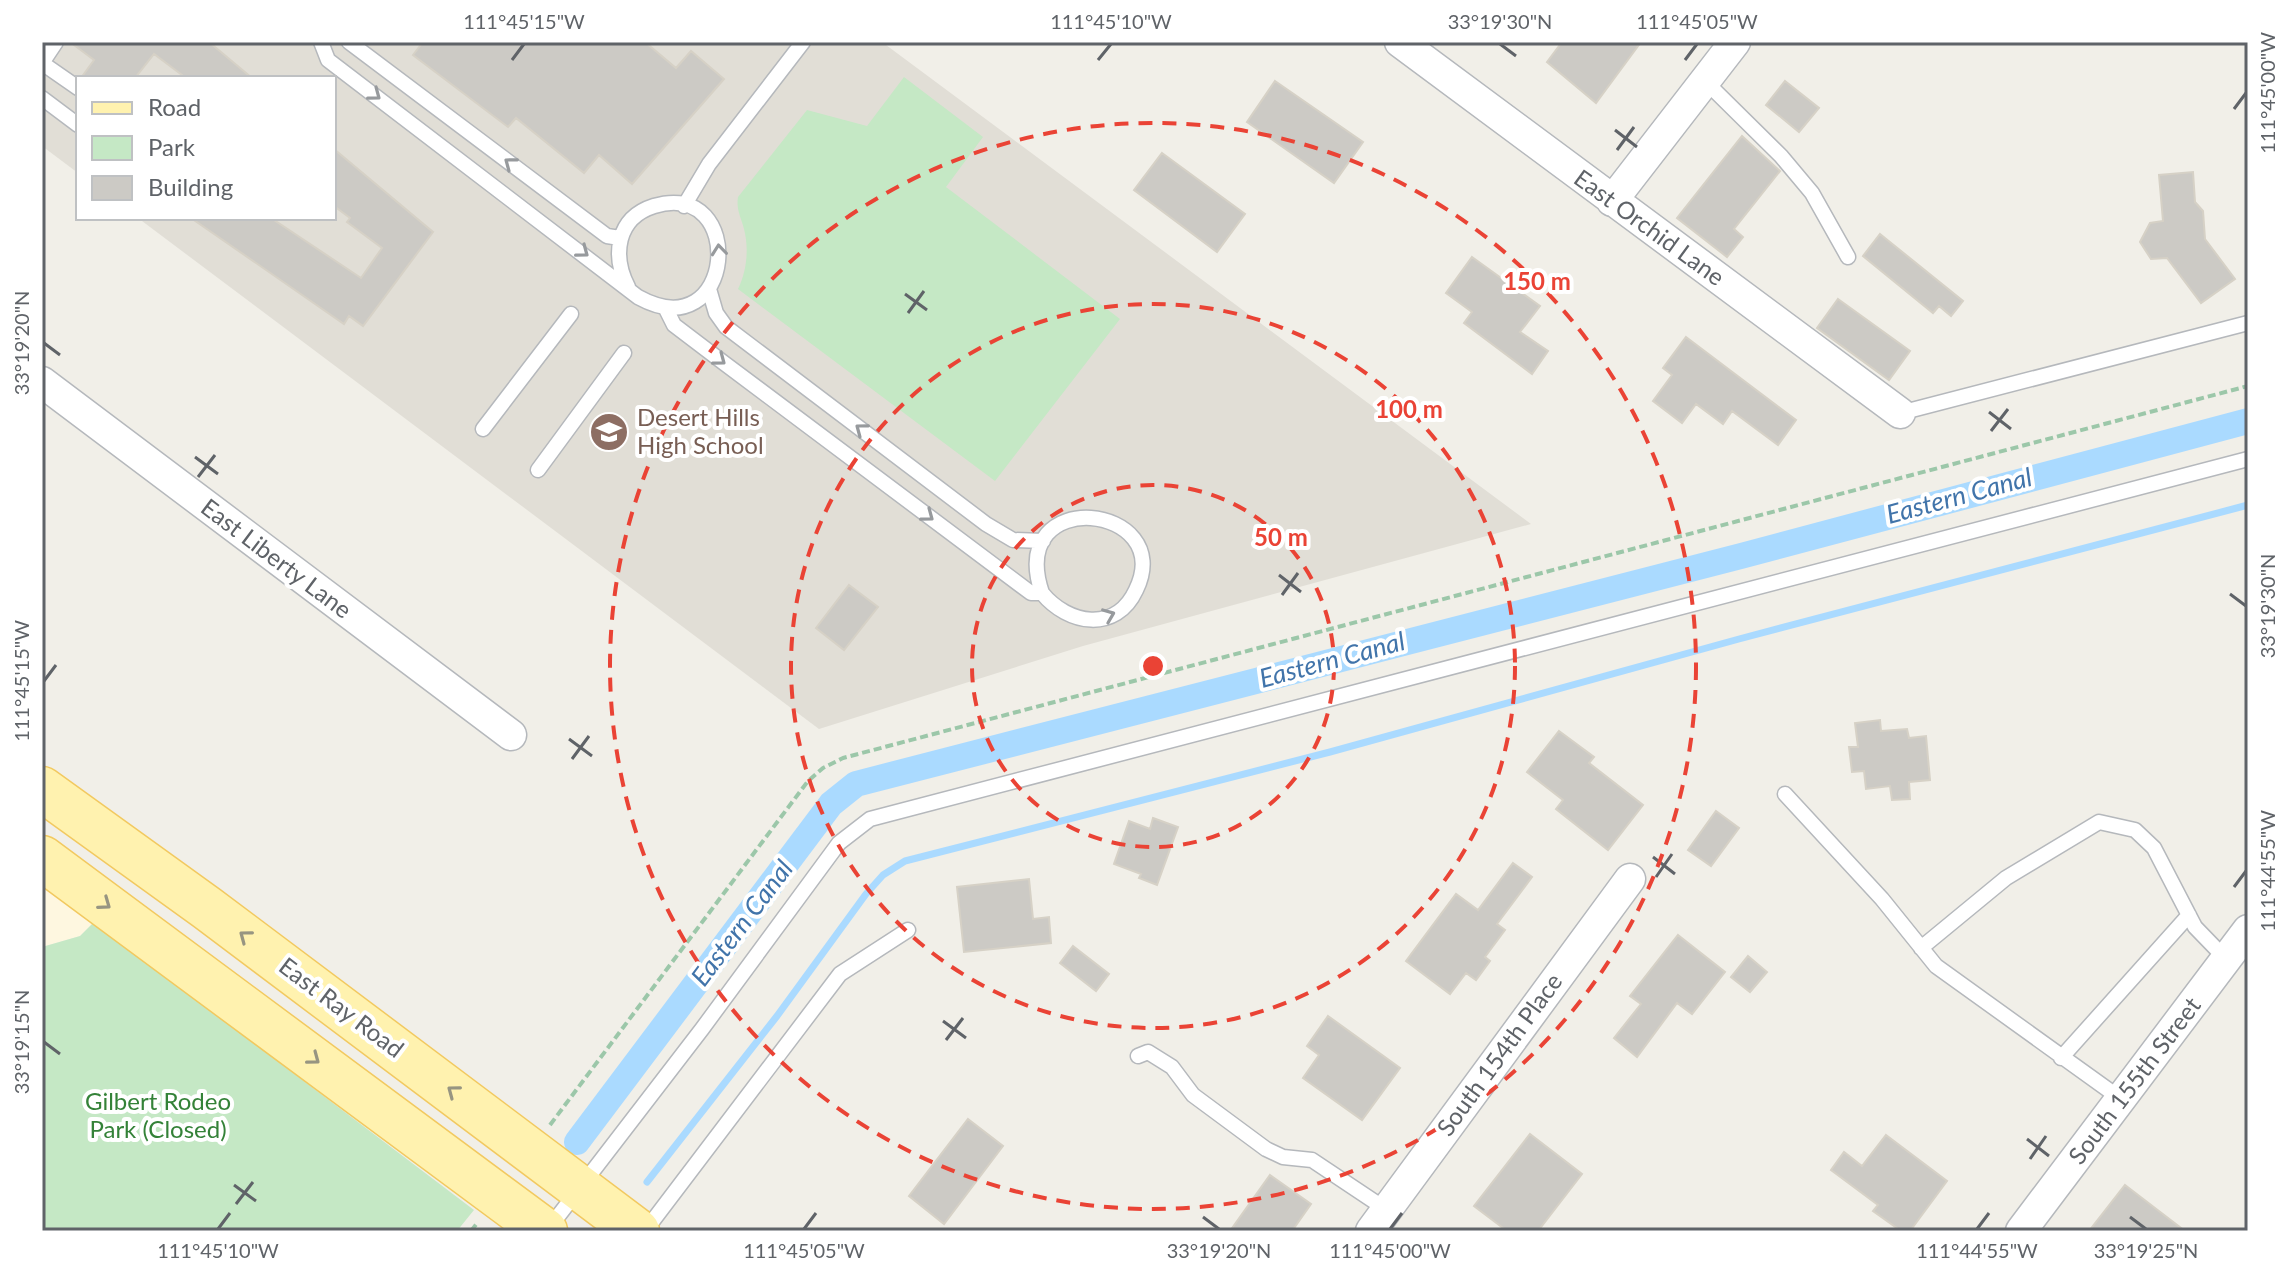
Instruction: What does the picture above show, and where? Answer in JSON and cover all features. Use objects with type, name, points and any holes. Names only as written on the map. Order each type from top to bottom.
[{"type":"main road","name":"East Ray Road","points":[[42,789],[207,908],[637,1231]]},
{"type":"main road","points":[[42,849],[59,844],[77,846],[154,900],[207,908]]},
{"type":"main road","points":[[42,858],[546,1231]]},
{"type":"street","name":"East Orchid Lane","points":[[1400,42],[1900,413]]},
{"type":"street","points":[[1612,201],[1735,42]]},
{"type":"street","name":"East Liberty Lane","points":[[42,382],[511,735]]},
{"type":"street","name":"South 154th Place","points":[[1379,1221],[1630,879]]},
{"type":"street","name":"South 155th Street","points":[[2021,1231],[2248,930]]},
{"type":"lane","points":[[56,42],[42,63],[76,87]]},
{"type":"lane","points":[[321,42],[328,60],[638,297],[665,307],[696,299],[709,289],[717,276],[720,248],[708,221],[684,206],[671,203],[646,209],[626,226],[620,238],[617,255],[628,287]]},
{"type":"lane","points":[[349,42],[607,236],[620,238]]},
{"type":"lane","points":[[684,206],[709,164],[803,42]]},
{"type":"lane","points":[[1705,81],[1781,156],[1812,193],[1848,257]]},
{"type":"lane","points":[[42,98],[76,124]]},
{"type":"lane","points":[[709,289],[716,313],[726,327],[986,524],[1013,540],[1043,541]]},
{"type":"lane","points":[[665,307],[674,325],[724,363],[1031,593],[1042,593]]},
{"type":"lane","points":[[483,429],[571,314]]},
{"type":"lane","points":[[1900,413],[2248,323]]},
{"type":"lane","points":[[538,470],[624,353]]},
{"type":"lane","points":[[546,1231],[839,843],[870,819],[2248,459]]},
{"type":"lane","points":[[1102,517],[1130,535],[1142,565],[1140,582],[1133,597],[1121,610],[1105,619],[1087,621],[1069,617],[1054,607],[1042,593],[1036,576],[1037,558],[1043,541],[1055,527],[1069,519],[1102,517]]},
{"type":"lane","points":[[1785,794],[1936,966],[2121,1099]]},
{"type":"lane","points":[[1921,948],[2006,878],[2099,822],[2135,830],[2154,848],[2195,927],[2226,959]]},
{"type":"lane","points":[[2061,1058],[2189,915]]},
{"type":"lane","points":[[645,1231],[840,974],[908,930]]},
{"type":"lane","points":[[1138,1056],[1148,1052],[1162,1058],[1193,1095],[1266,1149],[1283,1157],[1312,1160],[1379,1221]]},
{"type":"shaded area","points":[[42,42],[882,42],[1531,524],[1083,646],[819,729],[141,220],[336,220],[336,76],[76,76],[76,172],[42,146]]},
{"type":"shaded area","points":[[42,885],[94,922],[80,936],[42,947]]},
{"type":"green space","points":[[904,77],[983,137],[946,187],[1120,319],[995,481],[738,289],[747,252],[738,197],[807,110],[867,126]]},
{"type":"green space","name":"Gilbert Rodeo Park (Closed)","points":[[94,922],[474,1210],[457,1231],[42,1231],[42,947],[80,936]]},
{"type":"building","points":[[70,42],[209,42],[250,76],[183,76],[154,54],[137,76],[82,76],[94,60]]},
{"type":"building","points":[[423,42],[645,42],[676,68],[691,51],[724,79],[632,184],[599,155],[584,173],[516,118],[508,127],[413,55]]},
{"type":"building","points":[[1562,42],[1641,42],[1596,103],[1547,62]]},
{"type":"building","points":[[1275,81],[1363,142],[1334,183],[1247,122]]},
{"type":"building","points":[[1785,81],[1819,108],[1799,132],[1766,105]]},
{"type":"building","points":[[1742,136],[1780,171],[1734,229],[1743,237],[1727,257],[1677,218]]},
{"type":"building","points":[[336,151],[433,232],[363,326],[349,316],[344,324],[194,220],[274,220],[361,278],[382,248],[347,222],[350,218],[336,208]]},
{"type":"building","points":[[1162,153],[1245,214],[1217,252],[1134,190]]},
{"type":"building","points":[[2193,172],[2195,202],[2203,211],[2205,239],[2235,279],[2201,303],[2167,258],[2151,259],[2140,242],[2150,223],[2163,221],[2159,175]]},
{"type":"building","points":[[1880,234],[1963,301],[1951,316],[1939,306],[1933,313],[1863,256]]},
{"type":"building","points":[[1472,257],[1540,306],[1520,332],[1548,351],[1532,374],[1464,323],[1472,312],[1446,293]]},
{"type":"building","points":[[1838,299],[1910,351],[1889,380],[1817,328]]},
{"type":"building","points":[[1686,337],[1796,420],[1778,445],[1732,411],[1723,424],[1696,404],[1682,423],[1653,401],[1672,375],[1663,368]]},
{"type":"building","points":[[849,585],[878,607],[844,650],[816,628]]},
{"type":"building","points":[[1880,720],[1881,731],[1907,729],[1909,738],[1926,736],[1930,780],[1909,782],[1910,799],[1892,800],[1890,786],[1866,789],[1864,771],[1852,772],[1849,747],[1858,747],[1855,723]]},
{"type":"building","points":[[1559,731],[1594,757],[1589,763],[1643,805],[1608,850],[1556,809],[1563,800],[1527,772]]},
{"type":"building","points":[[1716,811],[1739,828],[1711,866],[1688,850]]},
{"type":"building","points":[[1153,818],[1178,827],[1157,885],[1139,878],[1141,874],[1114,864],[1129,821],[1150,829]]},
{"type":"building","points":[[1513,863],[1532,877],[1497,924],[1505,930],[1485,957],[1490,961],[1476,980],[1466,973],[1450,994],[1406,961],[1456,894],[1478,910]]},
{"type":"building","points":[[1029,879],[1033,919],[1049,917],[1051,943],[964,952],[957,887]]},
{"type":"building","points":[[1678,935],[1725,972],[1692,1014],[1677,1003],[1637,1057],[1614,1038],[1641,1004],[1630,996]]},
{"type":"building","points":[[1073,946],[1109,974],[1096,991],[1060,963]]},
{"type":"building","points":[[1748,956],[1767,972],[1750,992],[1731,977]]},
{"type":"building","points":[[1328,1016],[1400,1068],[1362,1120],[1303,1078],[1319,1055],[1307,1046]]},
{"type":"building","points":[[968,1119],[1003,1146],[944,1224],[909,1196]]},
{"type":"building","points":[[1530,1134],[1582,1174],[1538,1231],[1507,1231],[1474,1206]]},
{"type":"building","points":[[1886,1135],[1947,1181],[1910,1231],[1901,1231],[1873,1211],[1878,1205],[1831,1170],[1844,1152],[1862,1166]]},
{"type":"building","points":[[1270,1175],[1311,1204],[1292,1231],[1230,1231]]},
{"type":"building","points":[[2125,1185],[2185,1231],[2089,1231]]},
{"type":"waterway","name":"Eastern Canal","points":[[577,1142],[831,804],[856,784],[1741,556],[2248,421]]},
{"type":"waterway","points":[[647,1182],[777,1016],[866,894],[883,875],[905,861],[1330,752],[1739,639],[2248,505]]},
{"type":"place","name":"Desert Hills High School","points":[[609,432]]}]
